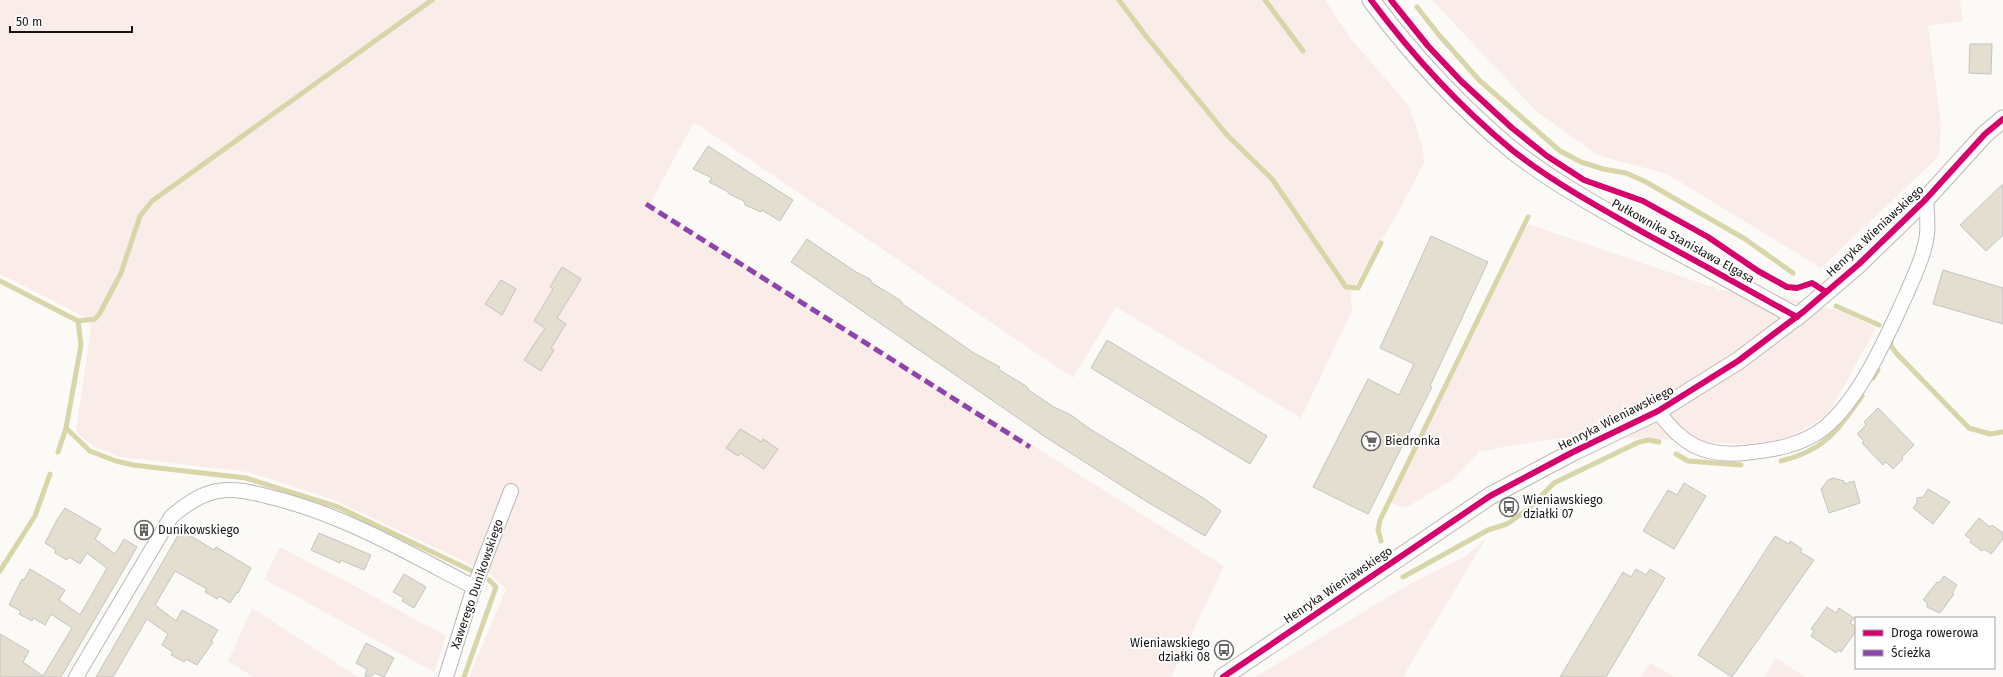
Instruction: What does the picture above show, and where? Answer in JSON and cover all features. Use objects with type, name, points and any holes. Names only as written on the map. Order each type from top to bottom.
[{"type":"street","name":"Pułkownika Stanisława Elgasa","points":[[1371,0],[1446,89],[1513,150],[1564,187],[1797,316]]},
{"type":"street","name":"Henryka Wieniawskiego","points":[[1223,677],[1490,496],[1573,452],[1658,411],[1738,361],[1797,316],[1859,264],[1926,199],[1985,134],[2003,119]]},
{"type":"street","points":[[1658,411],[1668,426],[1680,438],[1696,448],[1716,453],[1739,454],[1779,448],[1810,437],[1824,428],[1846,404],[1862,381],[1900,308],[1916,273],[1926,241],[1928,226],[1926,199]]},
{"type":"street","points":[[76,677],[171,517],[184,505],[204,495],[218,491],[239,490],[275,498],[338,518],[474,587]]},
{"type":"street","name":"Xawerego Dunikowskiego","points":[[446,677],[474,587],[511,491]]},
{"type":"shaded area","points":[[0,0],[1325,0],[1351,39],[1409,106],[1423,148],[1424,162],[1388,230],[1354,286],[1351,295],[1352,311],[1301,418],[1116,307],[1073,378],[694,122],[650,204],[1224,566],[1171,677],[469,677],[506,589],[487,572],[332,499],[248,472],[121,457],[94,447],[76,432],[91,327],[85,317],[0,274]]},
{"type":"shaded area","points":[[1432,0],[1960,0],[1963,21],[1928,26],[1941,124],[1939,156],[1821,268],[1667,174],[1597,155],[1536,111]]},
{"type":"shaded area","points":[[1528,224],[1721,290],[1772,295],[1805,302],[1843,312],[1876,328],[1829,413],[1794,435],[1777,440],[1748,444],[1595,436],[1546,440],[1503,447],[1479,452],[1452,480],[1406,508],[1391,503]]},
{"type":"shaded area","points":[[1486,538],[1403,677],[1255,677],[1408,585],[1466,556]]},
{"type":"shaded area","points":[[280,547],[446,636],[434,672],[264,579]]},
{"type":"shaded area","points":[[252,608],[358,677],[253,677],[228,661]]},
{"type":"shaded area","points":[[1776,658],[1805,677],[1764,677]]},
{"type":"shaded area","points":[[1650,663],[1675,677],[1641,677]]},
{"type":"building","points":[[1970,44],[1992,44],[1991,74],[1969,73]]},
{"type":"building","points":[[708,146],[793,200],[780,221],[762,210],[761,212],[745,205],[744,201],[709,182],[712,178],[693,169]]},
{"type":"building","points":[[2003,184],[2003,235],[1986,251],[1960,225]]},
{"type":"building","points":[[1431,236],[1488,262],[1430,386],[1432,387],[1368,514],[1313,487],[1368,379],[1399,395],[1414,364],[1380,348]]},
{"type":"building","points":[[807,239],[856,272],[870,279],[872,283],[900,300],[904,305],[974,353],[1000,367],[998,369],[1026,386],[1030,391],[1054,407],[1071,415],[1090,429],[1205,499],[1221,511],[1205,536],[1144,500],[1047,438],[791,262]]},
{"type":"building","points":[[562,267],[581,279],[557,318],[566,324],[551,348],[554,350],[541,371],[524,360],[545,328],[534,321],[553,289],[550,287]]},
{"type":"building","points":[[1943,270],[2003,288],[2003,324],[1933,304]]},
{"type":"building","points":[[501,280],[516,289],[502,315],[485,304]]},
{"type":"building","points":[[1107,340],[1267,436],[1250,464],[1091,368]]},
{"type":"building","points":[[1878,408],[1914,445],[1893,469],[1886,462],[1883,465],[1862,443],[1864,441],[1857,434],[1866,425],[1864,422]]},
{"type":"building","points":[[740,429],[762,442],[763,439],[778,449],[764,469],[740,453],[738,456],[726,448]]},
{"type":"building","points":[[1833,478],[1844,481],[1845,484],[1854,481],[1860,503],[1829,513],[1821,489],[1828,480]]},
{"type":"building","points":[[1684,483],[1706,496],[1674,549],[1643,531],[1668,490],[1677,495]]},
{"type":"building","points":[[1928,489],[1950,502],[1933,524],[1913,508],[1917,503],[1917,498],[1923,497]]},
{"type":"building","points":[[65,508],[101,529],[95,539],[115,554],[124,539],[137,547],[61,677],[0,677],[0,634],[29,651],[23,662],[43,676],[72,628],[51,614],[45,625],[33,618],[32,621],[19,614],[21,611],[9,605],[22,579],[24,580],[30,569],[65,590],[59,600],[80,615],[107,568],[87,553],[80,564],[69,557],[67,560],[55,553],[56,550],[45,543]]},
{"type":"building","points":[[1979,518],[1990,527],[1992,525],[2003,533],[2003,539],[1991,554],[1984,549],[1982,551],[1970,542],[1972,540],[1965,535]]},
{"type":"building","points":[[181,530],[214,550],[216,547],[251,568],[238,593],[237,592],[230,603],[219,596],[217,599],[205,592],[207,589],[175,571],[155,605],[176,621],[182,610],[218,630],[211,641],[213,642],[197,665],[186,659],[184,662],[171,655],[173,652],[162,645],[168,634],[147,619],[113,677],[96,677]]},
{"type":"building","points":[[319,533],[371,555],[364,570],[341,560],[340,563],[311,550]]},
{"type":"building","points":[[1775,536],[1789,544],[1790,541],[1802,549],[1800,552],[1814,560],[1732,677],[1698,655]]},
{"type":"building","points":[[1636,569],[1646,575],[1650,569],[1665,578],[1606,677],[1560,677],[1623,572],[1631,577]]},
{"type":"building","points":[[404,574],[426,587],[414,608],[402,601],[404,598],[393,592]]},
{"type":"building","points":[[1944,576],[1957,585],[1952,593],[1954,594],[1940,613],[1927,607],[1927,602],[1923,600],[1937,582],[1939,583]]},
{"type":"building","points":[[1827,607],[1836,613],[1839,608],[1854,618],[1850,623],[1855,626],[1855,632],[1841,652],[1838,650],[1836,653],[1811,636],[1814,631],[1811,629]]},
{"type":"building","points":[[366,643],[394,658],[384,677],[375,673],[370,677],[365,677],[367,669],[356,663]]},
{"type":"waterway","points":[[78,321],[95,319],[100,313],[121,273],[140,216],[152,201],[432,0]]},
{"type":"waterway","points":[[1119,0],[1145,35],[1227,135],[1272,179],[1346,287],[1358,288],[1381,243]]},
{"type":"waterway","points":[[1265,0],[1303,51]]},
{"type":"waterway","points":[[1417,7],[1439,35],[1479,80],[1560,151],[1581,162],[1603,169],[1626,173],[1646,182],[1745,239],[1793,273]]},
{"type":"waterway","points":[[1381,541],[1378,530],[1380,520],[1528,217]]},
{"type":"waterway","points":[[0,281],[78,321],[81,345],[66,428],[58,452]]},
{"type":"waterway","points":[[1836,306],[1879,325]]},
{"type":"waterway","points":[[1891,339],[1891,346],[1897,354],[1969,428],[1990,434],[2003,432]]},
{"type":"waterway","points":[[1873,378],[1878,370]]},
{"type":"waterway","points":[[1781,461],[1809,451],[1829,438],[1862,396]]},
{"type":"waterway","points":[[66,428],[90,451],[116,461],[133,465],[246,478],[338,507],[470,570]]},
{"type":"waterway","points":[[1403,577],[1488,530],[1507,524],[1527,510],[1554,483],[1639,442],[1649,440],[1659,442]]},
{"type":"waterway","points":[[1676,454],[1688,461],[1741,465]]},
{"type":"waterway","points":[[0,571],[35,516],[50,474]]},
{"type":"waterway","points":[[464,677],[496,587],[489,580]]},
{"type":"marked path","points":[[646,204],[1030,447]]},
{"type":"cycle path","points":[[1371,0],[1420,60],[1455,98],[1492,133],[1544,174],[1648,235],[1797,317]]},
{"type":"cycle path","points":[[1391,0],[1428,46],[1461,81],[1512,128],[1547,156],[1584,180],[1643,201],[1708,237],[1758,271],[1787,287],[1797,288],[1812,283],[1826,292]]},
{"type":"cycle path","points":[[1223,677],[1490,496],[1573,452],[1658,411],[1738,361],[1803,312],[1859,264],[1926,199],[1985,134],[2003,119]]},
{"type":"place","name":"Biedronka","points":[[1371,441]]},
{"type":"place","name":"Wieniawskiego działki 07","points":[[1509,507]]},
{"type":"place","name":"Dunikowskiego","points":[[144,530]]},
{"type":"place","name":"Wieniawskiego działki 08","points":[[1224,650]]}]
